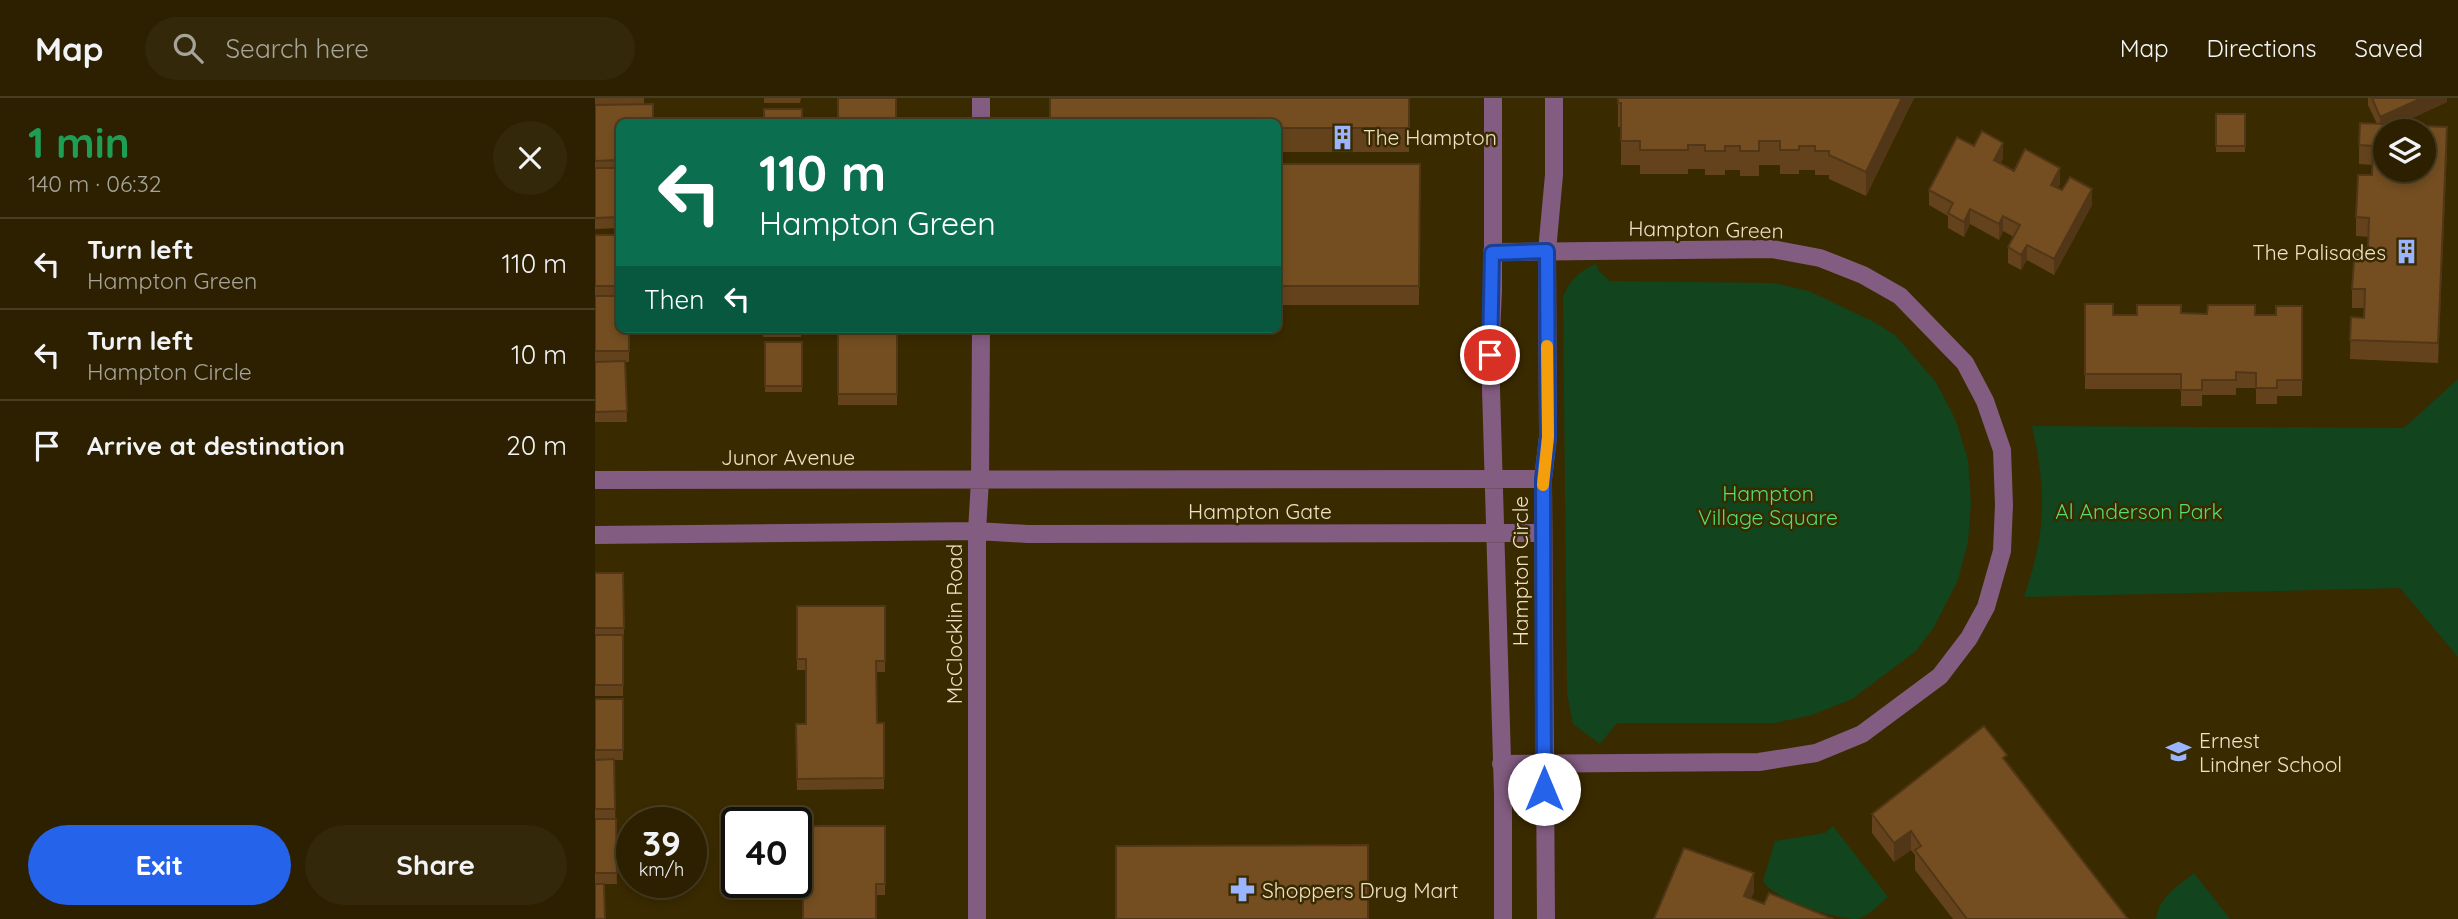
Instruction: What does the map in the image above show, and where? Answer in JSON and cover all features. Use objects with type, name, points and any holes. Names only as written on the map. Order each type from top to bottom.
[{"type":"street","points":[[981,98],[981,119]]},
{"type":"street","name":"Hampton Circle","points":[[1493,98],[1490,355],[1494,435],[1503,919]]},
{"type":"street","name":"Hampton Circle","points":[[1546,919],[1543,479],[1548,437],[1547,251],[1554,175],[1554,98]]},
{"type":"street","name":"Hampton Green","points":[[1492,253],[1772,249],[1820,258],[1863,275],[1900,296],[1965,363],[1985,401],[2002,450],[2004,505],[2002,551],[1986,607],[1969,638],[1940,676],[1862,734],[1816,753],[1759,762],[1501,764]]},
{"type":"street","name":"McClocklin Road","points":[[977,919],[977,531],[981,333]]},
{"type":"street","name":"Hampton Gate","points":[[980,480],[1543,479]]},
{"type":"street","name":"Junor Avenue","points":[[595,480],[980,480]]},
{"type":"street","points":[[595,534],[977,531]]},
{"type":"street","name":"Hampton Gate","points":[[977,531],[1028,534],[1543,533]]},
{"type":"green space","name":"Hampton Village Square","points":[[1596,264],[1599,271],[1610,281],[1773,283],[1809,291],[1895,335],[1935,381],[1956,421],[1968,460],[1971,503],[1968,542],[1958,580],[1934,627],[1916,651],[1852,699],[1812,715],[1775,723],[1617,723],[1600,744],[1573,724],[1567,694],[1563,297],[1576,277]]},
{"type":"green space","name":"Al Anderson Park","points":[[2458,379],[2458,657],[2400,588],[2024,597],[2037,553],[2042,512],[2040,472],[2032,426],[2404,428]]},
{"type":"green space","points":[[1833,826],[1888,897],[1861,918],[1835,916],[1806,907],[1779,895],[1763,881],[1775,841],[1825,833]]},
{"type":"green space","points":[[2194,873],[2230,919],[2156,919],[2165,898]]},
{"type":"building","points":[[838,98],[896,98],[896,119],[838,119]]},
{"type":"building","name":"The Hampton","points":[[1050,98],[1409,98],[1409,128],[1281,128],[1281,119],[1050,119]]},
{"type":"building","points":[[1618,98],[1902,98],[1866,172],[1829,155],[1829,151],[1815,151],[1815,146],[1799,146],[1799,150],[1780,150],[1780,141],[1759,141],[1759,151],[1740,151],[1740,146],[1725,146],[1725,151],[1705,151],[1705,145],[1688,145],[1688,150],[1640,150],[1640,141],[1621,141],[1621,103],[1618,103]]},
{"type":"building","points":[[2372,98],[2422,98],[2380,117]]},
{"type":"building","points":[[653,104],[653,119],[616,119],[616,160],[595,161],[595,105]]},
{"type":"building","points":[[764,109],[802,109],[802,119],[764,119]]},
{"type":"building","points":[[2216,114],[2245,114],[2245,146],[2216,146]]},
{"type":"building","name":"The Palisades","points":[[2360,123],[2373,124],[2373,146],[2359,145]]},
{"type":"building","name":"The Palisades","points":[[2436,126],[2447,127],[2438,343],[2350,340],[2351,317],[2364,318],[2365,289],[2352,289],[2355,248],[2368,248],[2369,218],[2356,217],[2358,175],[2372,175],[2373,146],[2373,182],[2436,182]]},
{"type":"building","points":[[1982,131],[2003,143],[1994,160],[2014,171],[2025,149],[2060,168],[2051,185],[2062,190],[2070,177],[2092,189],[2054,259],[2027,245],[2021,255],[2008,247],[2020,225],[2003,216],[1999,224],[1970,209],[1964,222],[1948,213],[1953,203],[1929,190],[1957,137],[1974,146]]},
{"type":"building","points":[[1281,164],[1420,164],[1419,286],[1281,286]]},
{"type":"building","points":[[595,168],[616,168],[616,217],[595,218]]},
{"type":"building","points":[[595,235],[616,235],[616,286],[595,286]]},
{"type":"building","points":[[595,296],[616,296],[616,333],[629,333],[629,351],[595,351]]},
{"type":"building","name":"The Palisades","points":[[2085,304],[2113,304],[2113,315],[2137,315],[2137,305],[2181,305],[2181,313],[2207,314],[2208,305],[2255,305],[2255,315],[2276,315],[2276,306],[2302,306],[2302,380],[2277,380],[2277,388],[2256,388],[2256,373],[2236,372],[2236,380],[2202,380],[2202,390],[2181,390],[2181,374],[2085,374]]},
{"type":"building","points":[[838,333],[897,333],[897,394],[838,394]]},
{"type":"building","points":[[765,342],[802,342],[802,386],[765,386]]},
{"type":"building","points":[[625,361],[627,411],[595,412],[595,362]]},
{"type":"building","points":[[595,573],[623,573],[624,628],[595,628]]},
{"type":"building","points":[[797,606],[885,606],[885,661],[876,661],[877,723],[884,723],[884,778],[797,779],[796,724],[806,724],[806,659],[797,659]]},
{"type":"building","points":[[595,635],[623,635],[623,685],[595,685]]},
{"type":"building","points":[[595,699],[623,699],[623,750],[595,750]]},
{"type":"building","points":[[1984,726],[2007,755],[2003,758],[2128,919],[1967,919],[1915,850],[1921,846],[1911,831],[1894,843],[1872,814]]},
{"type":"building","points":[[614,759],[615,809],[595,809],[595,760]]},
{"type":"building","points":[[595,819],[616,819],[616,873],[595,873]]},
{"type":"building","points":[[812,826],[885,826],[885,884],[876,884],[876,919],[803,919],[803,898],[812,898]]},
{"type":"building","name":"Shoppers Drug Mart","points":[[1368,845],[1368,919],[1116,919],[1116,846]]},
{"type":"building","points":[[1684,848],[1754,873],[1744,896],[1764,904],[1769,893],[1833,919],[1654,919]]},
{"type":"building","points":[[595,884],[604,884],[605,919],[595,919]]},
{"type":"slow traffic","points":[[1543,485],[1548,437],[1547,346]]},
{"type":"place","name":"The Hampton","points":[[1343,137]]},
{"type":"place","name":"The Palisades","points":[[2406,252]]},
{"type":"place","name":"Ernest Lindner School","points":[[2179,752]]},
{"type":"place","name":"Shoppers Drug Mart","points":[[1242,890]]},
{"type":"route","points":[[1490,355],[1492,253],[1547,251],[1548,437],[1543,479],[1544,789]]}]
